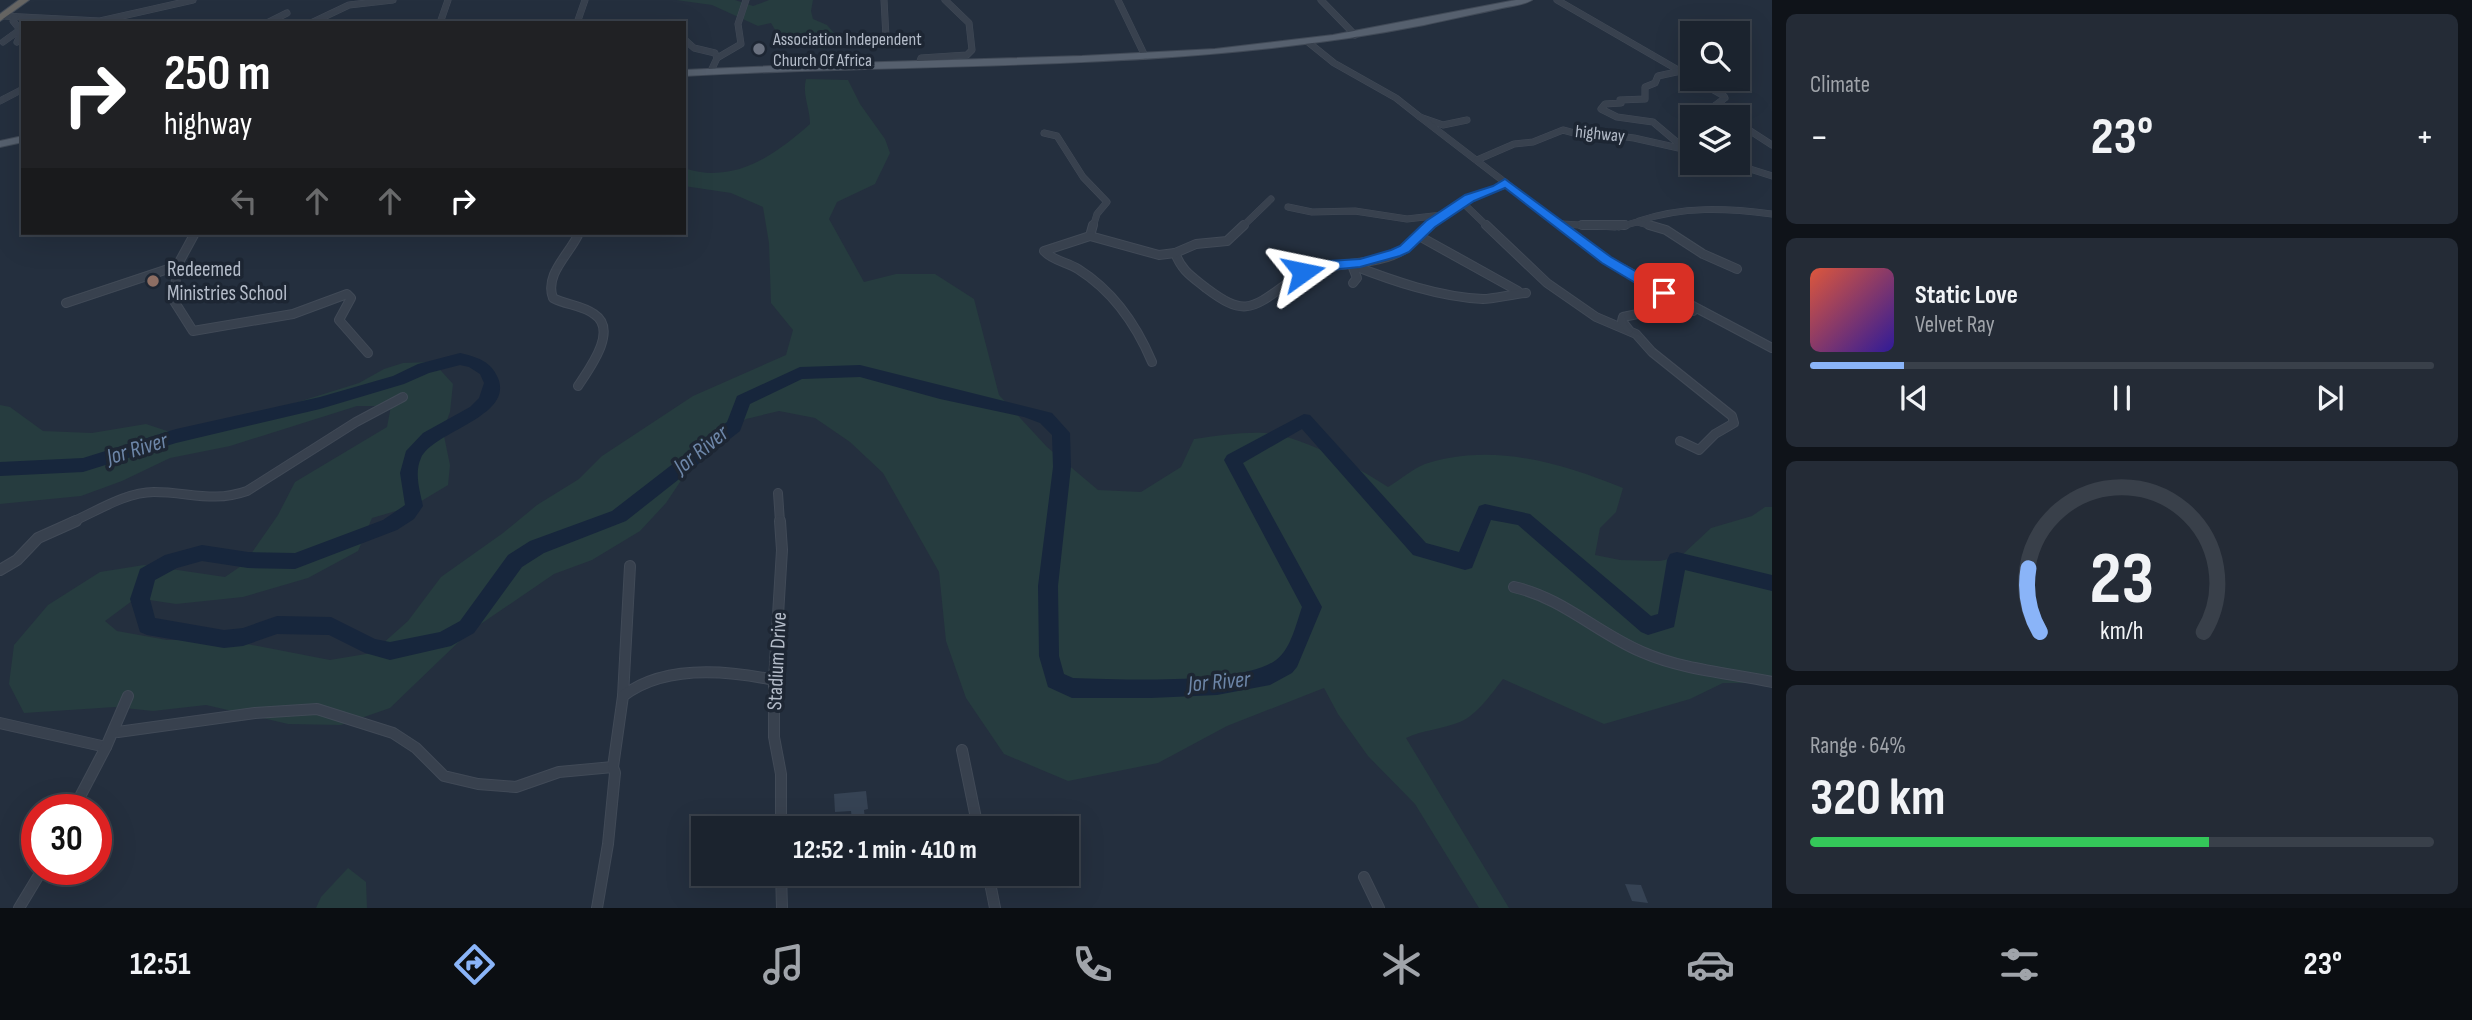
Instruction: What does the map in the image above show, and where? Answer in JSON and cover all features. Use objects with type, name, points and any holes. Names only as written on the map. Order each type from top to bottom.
[{"type":"highway","points":[[1,17],[25,0]]},
{"type":"main road","points":[[686,73],[1145,56],[1308,42],[1528,0]]},
{"type":"main road","points":[[0,145],[21,140]]},
{"type":"street","points":[[1,17],[36,21],[100,21],[193,0]]},
{"type":"street","points":[[315,21],[349,5],[393,0]]},
{"type":"street","points":[[441,21],[448,0]]},
{"type":"street","points":[[579,21],[585,0]]},
{"type":"street","points":[[711,71],[717,58],[741,44],[738,24],[746,0]]},
{"type":"street","points":[[884,0],[886,37]]},
{"type":"street","points":[[919,64],[921,58],[967,55],[972,50],[969,23],[945,0]]},
{"type":"street","points":[[1118,0],[1138,36],[1145,56]]},
{"type":"street","points":[[1321,0],[1354,35]]},
{"type":"street","points":[[1557,0],[1680,70]]},
{"type":"street","points":[[271,21],[287,13]]},
{"type":"street","points":[[15,17],[13,21],[21,27]]},
{"type":"street","points":[[3,42],[21,29]]},
{"type":"street","points":[[17,42],[21,31]]},
{"type":"street","points":[[686,41],[694,48],[715,53],[717,58]]},
{"type":"street","points":[[1308,42],[1334,63],[1396,98],[1606,260],[1700,313],[1772,348]]},
{"type":"street","name":"highway","points":[[1680,71],[1658,76],[1655,83],[1645,87],[1645,99],[1641,102],[1620,100],[1621,103],[1605,104],[1601,109],[1617,117],[1653,122],[1680,143]]},
{"type":"street","points":[[0,102],[21,90]]},
{"type":"street","points":[[1716,91],[1726,97],[1716,105]]},
{"type":"street","points":[[1420,117],[1443,125],[1467,120]]},
{"type":"street","name":"highway","points":[[1477,160],[1514,144],[1533,142],[1563,130],[1589,137],[1610,135],[1634,138],[1680,149]]},
{"type":"street","points":[[1750,131],[1772,145]]},
{"type":"street","points":[[1044,133],[1057,136],[1083,177],[1107,202],[1097,214],[1090,236]]},
{"type":"street","points":[[1750,169],[1772,176]]},
{"type":"street","points":[[1175,253],[1181,268],[1229,305],[1244,307],[1260,304],[1303,272],[1396,253],[1430,224],[1448,215],[1469,198],[1503,186],[1505,182]]},
{"type":"street","points":[[1152,362],[1139,331],[1117,302],[1085,273],[1069,263],[1048,256],[1044,251],[1090,236],[1159,255],[1175,253],[1196,244],[1227,241],[1271,199]]},
{"type":"street","points":[[1463,203],[1537,272],[1587,312],[1611,326],[1630,332]]},
{"type":"street","points":[[1288,207],[1312,212],[1354,211],[1407,219],[1448,215]]},
{"type":"street","points":[[1562,224],[1618,227],[1663,213],[1720,208],[1772,214]]},
{"type":"street","points":[[1637,222],[1666,230],[1703,254],[1737,269]]},
{"type":"street","points":[[194,235],[177,266],[174,301],[193,331],[293,314],[347,294],[351,298],[339,320],[368,353]]},
{"type":"street","points":[[578,235],[558,266],[549,292],[551,297],[559,302],[590,309],[600,317],[604,331],[599,351],[578,386]]},
{"type":"street","points":[[1352,264],[1389,280],[1465,297],[1487,299],[1504,294],[1526,293],[1504,285],[1450,251],[1419,236]]},
{"type":"street","points":[[1352,264],[1357,278],[1353,283]]},
{"type":"street","points":[[66,303],[177,266]]},
{"type":"street","points":[[1680,442],[1699,450],[1715,434],[1734,423],[1732,416],[1630,332],[1622,321],[1623,317],[1667,307],[1700,313]]},
{"type":"street","points":[[0,570],[17,560],[38,538],[125,498],[152,492],[227,498],[247,491],[356,422],[403,397]]},
{"type":"street","name":"Stadium Drive","points":[[778,493],[782,550],[774,680],[774,737],[781,774],[781,816]]},
{"type":"street","points":[[597,908],[608,844],[615,773],[613,767],[623,696],[630,566]]},
{"type":"street","points":[[1514,587],[1563,603],[1640,652],[1686,667],[1730,672],[1772,682]]},
{"type":"street","points":[[623,696],[654,677],[753,675],[774,680]]},
{"type":"street","points":[[81,794],[128,696]]},
{"type":"street","points":[[114,729],[118,732],[144,730],[255,713],[317,709],[393,733],[416,748],[444,776],[478,784],[516,787],[559,772],[613,767]]},
{"type":"street","points":[[0,723],[106,747]]},
{"type":"street","points":[[962,750],[976,816]]},
{"type":"street","points":[[1364,877],[1380,908]]},
{"type":"street","points":[[19,908],[33,885]]},
{"type":"street","points":[[781,886],[782,908]]},
{"type":"street","points":[[991,886],[995,908]]},
{"type":"green space","points":[[676,0],[735,0],[753,6],[769,0],[813,0],[813,19],[827,25],[834,33],[831,44],[825,49],[809,47],[807,42],[777,33],[771,23],[758,26],[712,5]]},
{"type":"green space","points":[[806,79],[848,80],[860,104],[885,139],[890,153],[875,184],[837,202],[829,219],[864,282],[896,274],[935,274],[974,299],[999,395],[1047,447],[1098,490],[1141,492],[1181,467],[1194,439],[1264,433],[1294,439],[1311,446],[1388,487],[1425,464],[1475,455],[1526,458],[1599,479],[1623,488],[1616,512],[1600,528],[1595,555],[1620,560],[1660,561],[1681,556],[1711,528],[1752,516],[1765,507],[1772,507],[1772,683],[1723,683],[1690,699],[1604,724],[1503,679],[1484,703],[1466,719],[1406,738],[1509,908],[1479,908],[1415,804],[1368,756],[1338,714],[1324,688],[1227,726],[1158,763],[1068,781],[1004,754],[966,698],[946,641],[939,572],[883,473],[850,442],[815,418],[779,411],[746,419],[724,436],[684,476],[666,503],[640,531],[592,560],[554,574],[469,632],[390,708],[341,725],[288,724],[206,705],[153,711],[115,707],[24,713],[9,684],[14,645],[48,605],[100,572],[144,565],[225,577],[244,564],[278,515],[295,482],[387,427],[391,406],[357,406],[230,446],[170,458],[122,481],[81,496],[0,504],[0,405],[10,407],[43,431],[92,433],[146,424],[179,435],[215,428],[359,383],[384,369],[403,363],[433,362],[453,384],[450,412],[443,431],[450,465],[448,485],[413,506],[372,518],[358,551],[308,578],[243,597],[176,604],[136,598],[105,621],[117,631],[167,640],[227,640],[330,660],[372,653],[408,621],[441,577],[537,505],[579,479],[602,456],[693,396],[786,355],[793,330],[771,303],[769,243],[763,207],[731,193],[686,186],[686,168],[720,173],[737,170],[768,156],[810,124]]},
{"type":"green space","points":[[348,868],[366,882],[367,908],[316,908],[321,897]]},
{"type":"building","points":[[866,791],[868,809],[864,810],[865,816],[852,816],[851,811],[835,812],[834,794]]},
{"type":"building","points":[[1625,884],[1641,885],[1648,903],[1632,901]]},
{"type":"waterway","name":"Jor River","points":[[0,469],[83,465],[176,436],[320,403],[398,380],[424,368],[460,359],[474,362],[487,371],[492,383],[488,399],[476,411],[419,446],[409,468],[414,506],[408,514],[390,525],[295,561],[248,560],[202,553],[172,561],[147,575],[140,599],[147,626],[224,639],[243,637],[277,625],[331,626],[372,647],[390,651],[444,640],[467,627],[515,561],[537,547],[619,516],[734,426],[743,400],[800,373],[860,371],[940,393],[1025,411],[1046,418],[1061,433],[1062,467],[1048,586],[1049,656],[1055,680],[1072,688],[1184,688],[1217,685],[1270,675],[1285,666],[1297,646],[1312,607],[1233,460],[1304,420],[1420,549],[1465,562],[1485,511],[1523,519],[1648,626],[1667,621],[1677,560],[1772,583]]},
{"type":"place","name":"Association Independent Church Of Africa","points":[[759,49]]},
{"type":"place","name":"Redeemed Ministries School","points":[[153,281]]},
{"type":"route","points":[[1303,272],[1328,265],[1374,260],[1405,249],[1427,230],[1430,224],[1448,215],[1469,198],[1497,189],[1505,182],[1606,260],[1664,293]]}]
